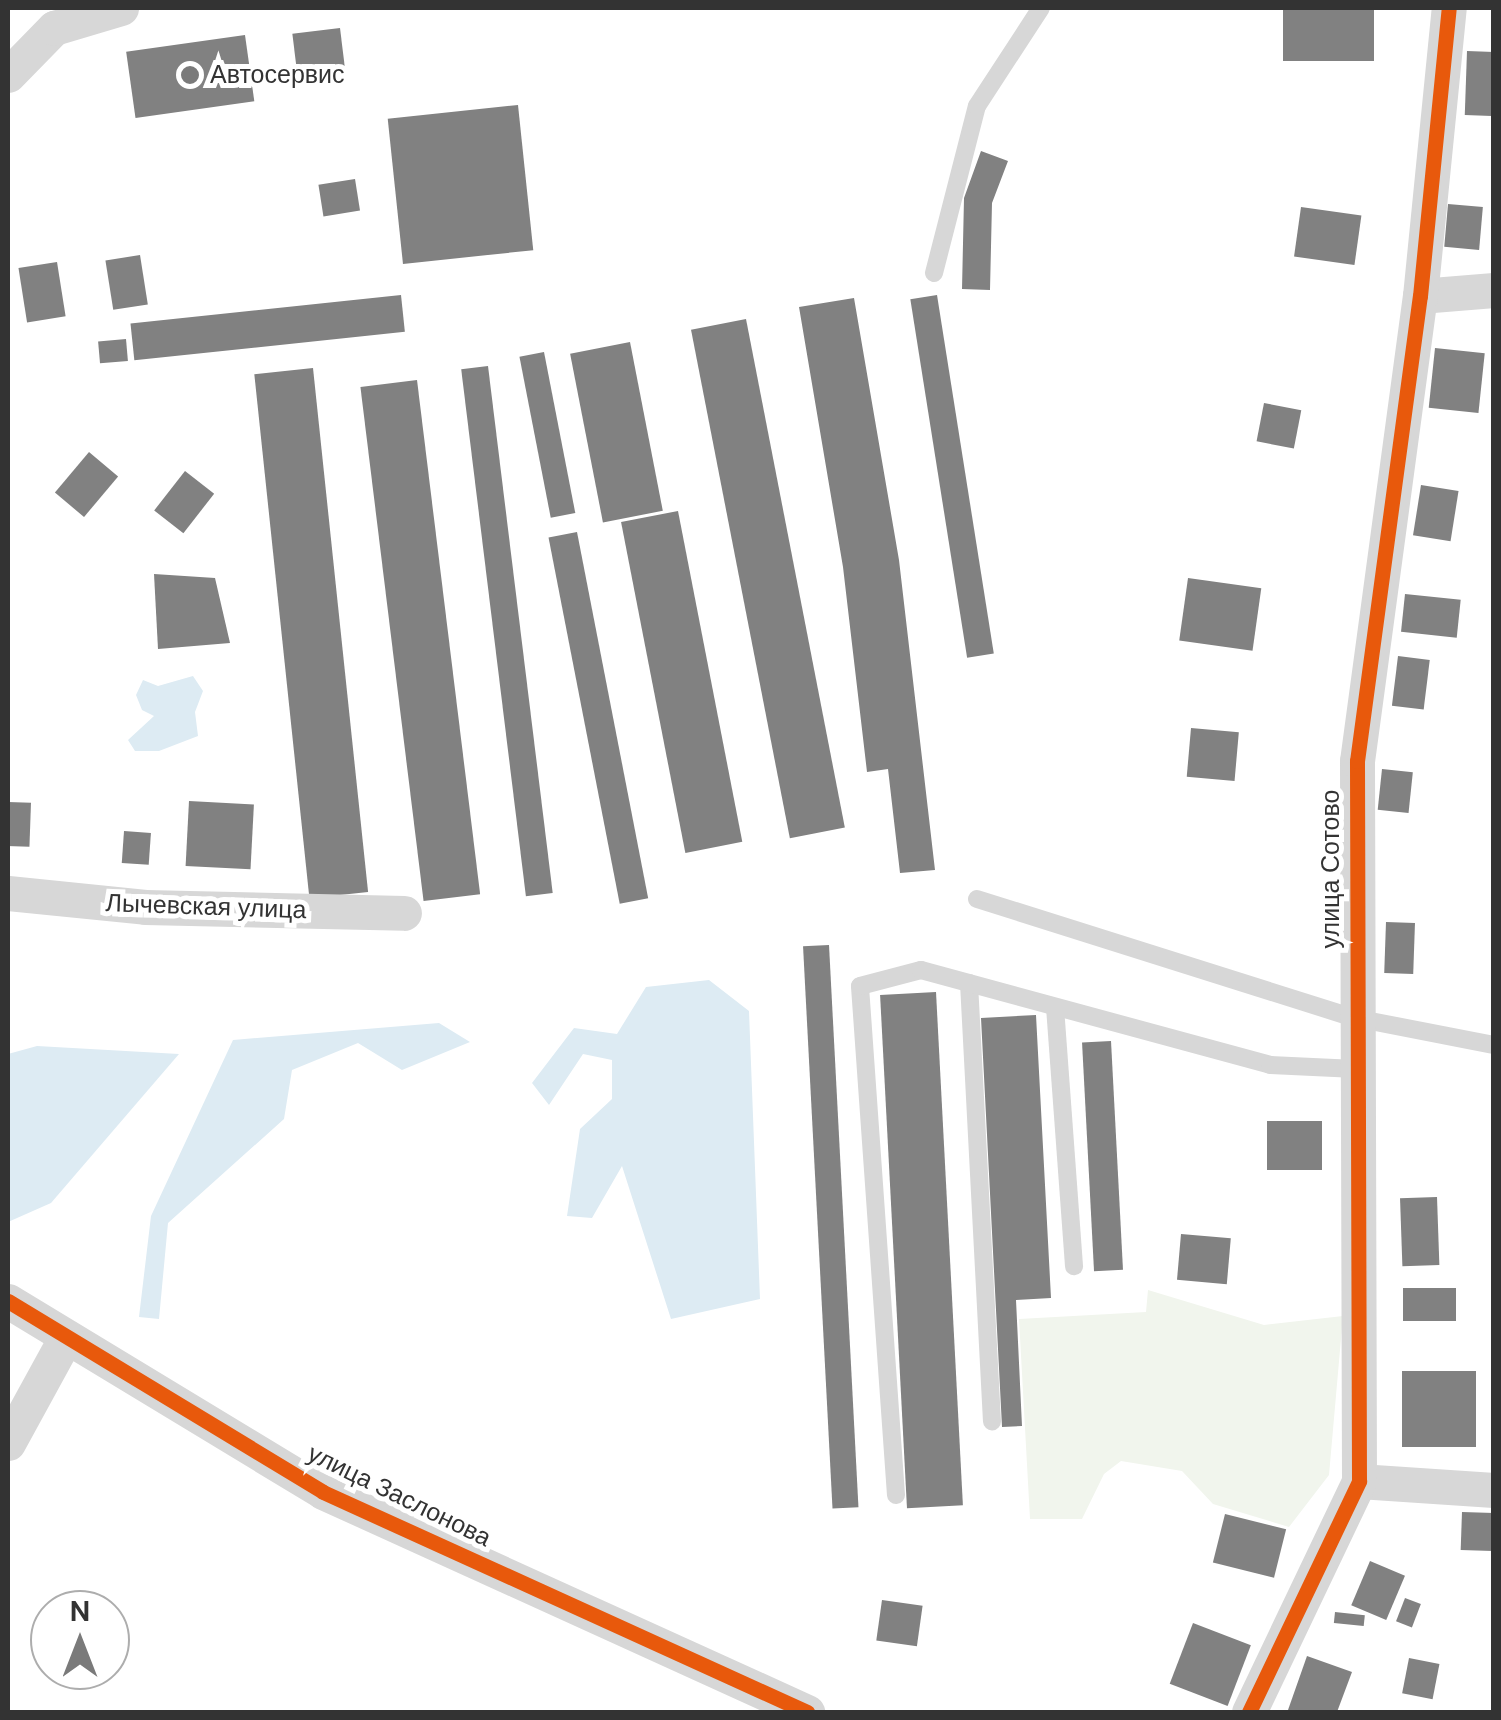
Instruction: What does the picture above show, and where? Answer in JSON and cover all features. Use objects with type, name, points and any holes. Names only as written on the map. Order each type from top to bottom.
[{"type":"street","points":[[8,75],[54,28],[120,8]]},
{"type":"street","name":"улица Сотово","points":[[1249,1712],[1359,1481],[1357,762],[1420,296],[1449,8]]},
{"type":"street","points":[[1420,296],[1494,290]]},
{"type":"street","name":"Лычевская улица","points":[[8,893],[145,907],[404,914]]},
{"type":"street","name":"улица Заслонова","points":[[8,1301],[323,1492],[808,1712]]},
{"type":"street","points":[[8,1443],[66,1337]]},
{"type":"street","points":[[1359,1481],[1494,1490]]},
{"type":"lane","points":[[934,273],[978,106],[1041,8]]},
{"type":"lane","points":[[976,900],[1355,1018],[1494,1045]]},
{"type":"lane","points":[[896,1495],[860,986],[921,970],[1270,1065],[1356,1068]]},
{"type":"lane","points":[[969,983],[992,1421]]},
{"type":"lane","points":[[1055,1007],[1074,1266]]},
{"type":"shaded area","points":[[193,676],[203,691],[195,712],[198,736],[159,751],[135,751],[128,740],[154,716],[142,710],[136,695],[143,680],[158,686]]},
{"type":"shaded area","points":[[709,980],[749,1011],[760,1299],[671,1319],[622,1166],[592,1218],[567,1216],[580,1129],[612,1099],[612,1060],[583,1054],[549,1105],[532,1083],[574,1028],[617,1034],[646,987]]},
{"type":"shaded area","points":[[439,1023],[470,1042],[402,1070],[358,1043],[292,1070],[284,1119],[168,1223],[159,1319],[139,1317],[151,1216],[233,1040]]},
{"type":"shaded area","points":[[37,1046],[179,1054],[51,1203],[8,1222],[8,1054]]},
{"type":"shaded area","points":[[1148,1290],[1264,1325],[1343,1316],[1329,1475],[1289,1527],[1213,1504],[1182,1471],[1121,1461],[1104,1474],[1082,1519],[1030,1519],[1019,1319],[1146,1312]]},
{"type":"building","points":[[1283,8],[1374,8],[1374,61],[1283,61]]},
{"type":"building","points":[[340,28],[345,69],[297,75],[292,34]]},
{"type":"building","name":"Автосервис","points":[[245,35],[254,101],[135,118],[126,52]]},
{"type":"building","points":[[1467,51],[1494,52],[1492,116],[1465,115]]},
{"type":"building","points":[[518,105],[533,250],[403,264],[388,119]]},
{"type":"building","points":[[981,151],[1008,161],[992,203],[990,290],[962,289],[964,198]]},
{"type":"building","points":[[355,179],[360,211],[323,216],[318,185]]},
{"type":"building","points":[[1448,204],[1483,207],[1479,250],[1444,247]]},
{"type":"building","points":[[1301,207],[1361,215],[1354,265],[1294,257]]},
{"type":"building","points":[[140,255],[148,304],[113,310],[105,260]]},
{"type":"building","points":[[57,262],[66,316],[27,322],[18,268]]},
{"type":"building","points":[[401,295],[405,332],[134,360],[130,323]]},
{"type":"building","points":[[937,295],[994,654],[967,658],[910,299]]},
{"type":"building","points":[[854,298],[899,560],[935,870],[900,873],[888,769],[867,772],[843,567],[799,307]]},
{"type":"building","points":[[746,319],[845,827],[790,838],[691,330]]},
{"type":"building","points":[[126,339],[128,361],[100,363],[98,341]]},
{"type":"building","points":[[630,342],[663,511],[603,522],[570,354]]},
{"type":"building","points":[[1435,348],[1485,353],[1478,413],[1429,408]]},
{"type":"building","points":[[544,352],[575,513],[551,518],[519,357]]},
{"type":"building","points":[[488,366],[553,893],[526,896],[461,369]]},
{"type":"building","points":[[313,368],[368,892],[309,898],[254,374]]},
{"type":"building","points":[[417,380],[480,894],[424,901],[360,387]]},
{"type":"building","points":[[1264,403],[1301,410],[1294,449],[1257,441]]},
{"type":"building","points":[[89,452],[118,476],[84,517],[55,493]]},
{"type":"building","points":[[185,471],[214,494],[183,533],[154,510]]},
{"type":"building","points":[[1421,485],[1459,491],[1451,541],[1413,535]]},
{"type":"building","points":[[678,511],[742,842],[685,853],[621,522]]},
{"type":"building","points":[[577,532],[648,898],[620,904],[549,538]]},
{"type":"building","points":[[154,574],[215,578],[230,643],[158,649]]},
{"type":"building","points":[[1188,578],[1261,588],[1253,651],[1179,640]]},
{"type":"building","points":[[1405,594],[1461,600],[1457,638],[1401,632]]},
{"type":"building","points":[[1398,656],[1430,660],[1424,710],[1392,706]]},
{"type":"building","points":[[1191,728],[1239,732],[1235,781],[1187,777]]},
{"type":"building","points":[[1382,769],[1413,772],[1409,813],[1378,810]]},
{"type":"building","points":[[189,801],[254,804],[251,869],[186,866]]},
{"type":"building","points":[[8,802],[31,803],[29,847],[8,846]]},
{"type":"building","points":[[124,831],[151,833],[149,865],[122,863]]},
{"type":"building","points":[[1386,922],[1415,923],[1413,974],[1384,973]]},
{"type":"building","points":[[829,945],[858,1507],[833,1509],[803,946]]},
{"type":"building","points":[[936,992],[963,1505],[907,1508],[880,995]]},
{"type":"building","points":[[1036,1015],[1051,1298],[1016,1300],[1022,1426],[1002,1427],[981,1018]]},
{"type":"building","points":[[1111,1041],[1123,1270],[1094,1271],[1082,1043]]},
{"type":"building","points":[[1267,1121],[1322,1121],[1322,1170],[1267,1170]]},
{"type":"building","points":[[1437,1197],[1439,1265],[1402,1266],[1400,1198]]},
{"type":"building","points":[[1181,1234],[1231,1238],[1227,1284],[1177,1280]]},
{"type":"building","points":[[1403,1288],[1456,1288],[1456,1321],[1403,1321]]},
{"type":"building","points":[[1402,1371],[1476,1371],[1476,1447],[1402,1447]]},
{"type":"building","points":[[1462,1512],[1494,1513],[1493,1551],[1461,1550]]},
{"type":"building","points":[[1225,1514],[1286,1529],[1274,1578],[1213,1563]]},
{"type":"building","points":[[1370,1561],[1405,1576],[1386,1620],[1351,1605]]},
{"type":"building","points":[[1405,1598],[1421,1604],[1412,1627],[1396,1621]]},
{"type":"building","points":[[882,1600],[923,1606],[917,1646],[876,1641]]},
{"type":"building","points":[[1335,1612],[1365,1615],[1364,1626],[1334,1623]]},
{"type":"building","points":[[1193,1623],[1251,1645],[1228,1706],[1170,1684]]},
{"type":"building","points":[[1307,1656],[1352,1672],[1337,1712],[1288,1710]]},
{"type":"building","points":[[1409,1658],[1439,1664],[1433,1699],[1402,1693]]},
{"type":"cycle path","points":[[1249,1712],[1359,1481],[1357,761],[1420,296],[1449,8]]},
{"type":"cycle path","points":[[8,1301],[323,1492],[807,1712]]},
{"type":"place","name":"Автосервис","points":[[190,75]]}]
